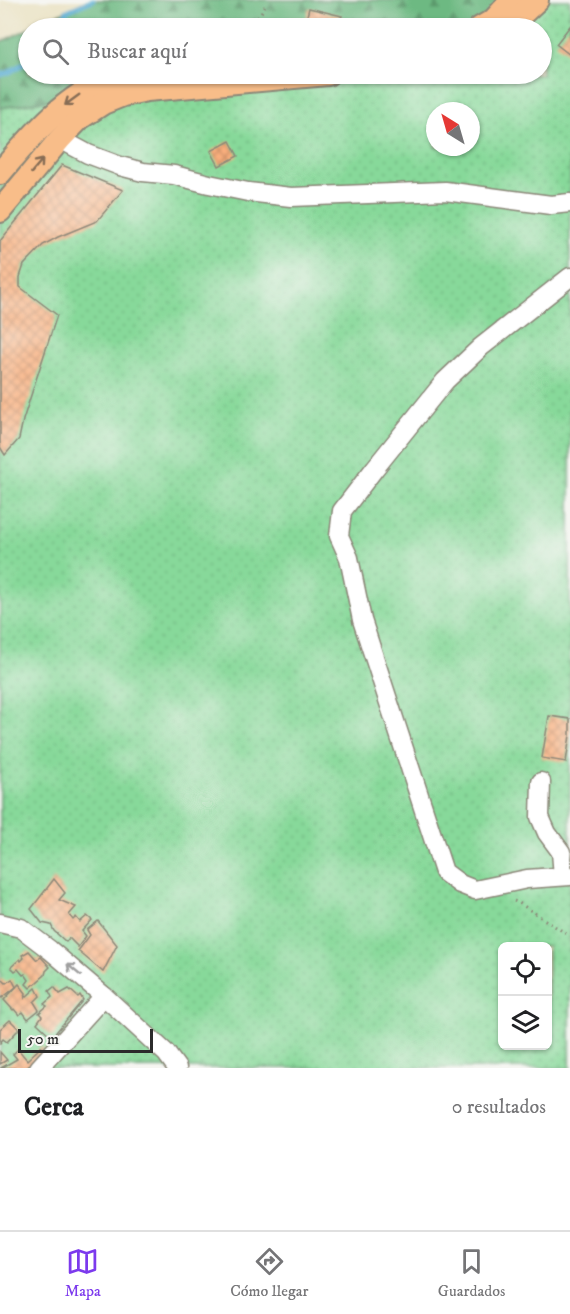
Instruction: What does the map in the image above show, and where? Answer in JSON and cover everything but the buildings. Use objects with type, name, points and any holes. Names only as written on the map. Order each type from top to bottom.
[{"type":"main road","points":[[496,18],[512,0]]},
{"type":"main road","points":[[518,18],[537,0]]},
{"type":"main road","points":[[0,173],[59,109],[96,84]]},
{"type":"main road","points":[[0,211],[80,118],[103,103],[123,95],[147,90],[215,84]]},
{"type":"street","points":[[60,139],[88,154],[120,166],[259,193],[291,197],[445,191],[551,205],[570,203]]},
{"type":"street","points":[[541,782],[540,817],[547,833],[561,852],[567,876],[527,879],[475,890],[460,884],[444,872],[362,620],[349,558],[339,536],[342,512],[445,381],[481,347],[570,277]]},
{"type":"street","points":[[0,923],[21,928],[50,950],[166,1053],[177,1068]]},
{"type":"street","points":[[39,1068],[104,996]]},
{"type":"path","points":[[258,18],[266,6]]},
{"type":"path","points":[[508,900],[519,903],[570,936]]},
{"type":"green space","points":[[88,0],[529,0],[508,18],[50,18]]},
{"type":"green space","points":[[529,0],[570,0],[570,1068],[0,1068],[0,108],[154,84],[552,84],[552,18],[508,18]]},
{"type":"green space","points":[[18,34],[18,84],[155,84],[0,108],[0,42]]},
{"type":"waterway","points":[[63,18],[67,11],[93,0]]},
{"type":"waterway","points":[[0,75],[18,67]]}]
